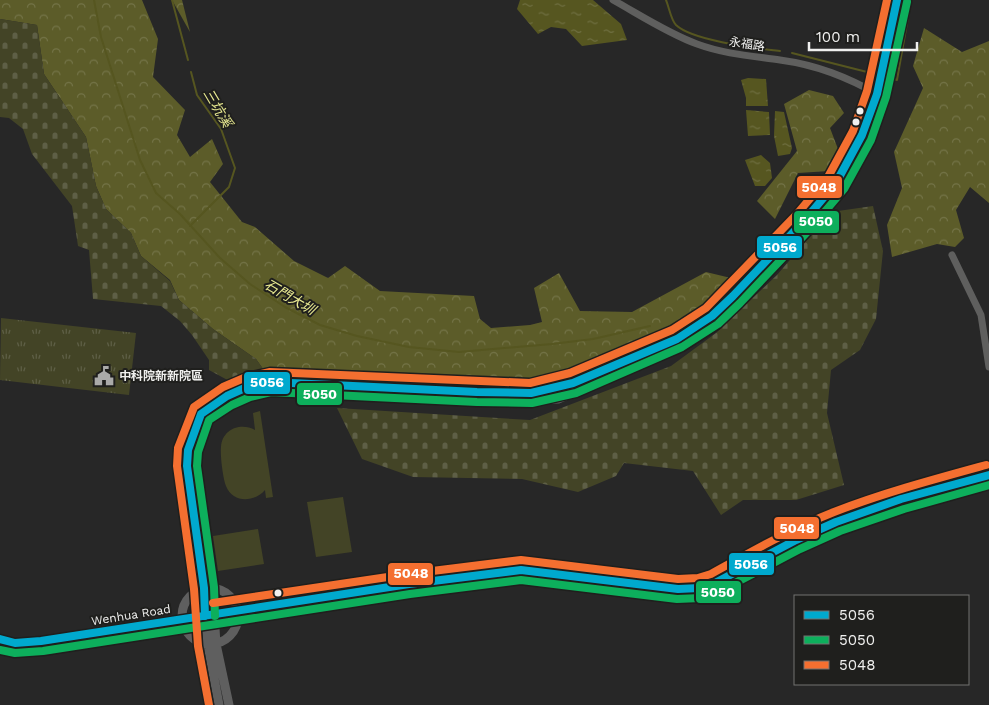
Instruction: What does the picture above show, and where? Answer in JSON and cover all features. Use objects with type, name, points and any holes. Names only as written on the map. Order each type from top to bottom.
[{"type":"main road","points":[[219,705],[208,588],[194,473],[193,452],[204,423],[246,396],[271,392],[512,401],[558,399],[674,349],[703,332],[737,303],[781,260],[822,215],[845,184],[875,125],[897,0]]},
{"type":"main road","points":[[879,95],[890,69],[904,0]]},
{"type":"main road","points":[[208,588],[220,589],[232,597],[239,610],[239,622],[233,634],[226,641],[212,645],[200,643],[192,638],[182,620],[184,605],[192,594],[208,588]]},
{"type":"main road","name":"Wenhua Road","points":[[0,639],[19,643],[41,641],[182,620],[209,614]]},
{"type":"main road","points":[[212,645],[229,705]]},
{"type":"street","name":"永福路","points":[[613,0],[698,45],[736,54],[781,60],[834,73],[856,82],[879,95]]},
{"type":"street","points":[[952,255],[980,315],[989,367]]},
{"type":"street","name":"Wenhua Road","points":[[209,614],[409,584],[522,570],[678,589],[700,588],[715,583],[796,540],[836,522],[901,499],[989,475]]},
{"type":"green space","points":[[0,0],[142,0],[158,39],[153,77],[185,110],[177,135],[190,157],[212,139],[223,164],[210,182],[242,222],[255,227],[294,261],[328,278],[345,266],[380,291],[474,296],[480,319],[491,328],[530,325],[542,322],[534,288],[559,273],[580,311],[632,312],[706,272],[735,279],[696,320],[594,370],[531,386],[460,385],[266,373],[256,359],[213,329],[179,300],[170,280],[141,256],[131,233],[106,209],[96,186],[86,137],[44,74],[37,25],[0,19]]},
{"type":"green space","points":[[172,0],[182,0],[190,32]]},
{"type":"green space","points":[[0,19],[37,25],[44,74],[86,137],[96,186],[106,209],[131,233],[141,256],[170,281],[179,300],[213,329],[256,359],[266,373],[233,383],[209,370],[209,360],[192,335],[180,321],[161,306],[93,299],[89,250],[78,246],[72,206],[32,154],[23,129],[9,118],[0,117]]},
{"type":"green space","points":[[924,28],[962,52],[989,41],[989,203],[970,187],[956,210],[964,238],[955,247],[937,244],[892,257],[887,225],[902,188],[894,152],[923,88],[913,66]]},
{"type":"green space","points":[[809,90],[833,96],[844,113],[830,128],[838,149],[829,171],[798,173],[775,219],[757,201],[797,151],[784,104]]},
{"type":"green space","points":[[873,206],[883,251],[876,319],[860,350],[831,370],[827,413],[844,485],[796,500],[743,500],[721,515],[693,471],[624,463],[616,476],[578,492],[522,479],[413,477],[362,459],[337,408],[530,420],[671,366],[716,333],[777,275],[831,212]]},
{"type":"green space","points":[[1,318],[136,333],[129,395],[0,380]]},
{"type":"green space","points":[[260,411],[273,497],[266,498],[265,490],[250,499],[239,498],[229,492],[225,483],[221,455],[222,441],[229,432],[238,427],[255,430],[253,413]]},
{"type":"green space","points":[[343,497],[352,552],[316,557],[307,502]]},
{"type":"green space","points":[[258,529],[264,564],[218,571],[213,536]]},
{"type":"water","points":[[520,0],[593,0],[621,24],[627,40],[582,46],[566,29],[551,27],[538,34],[517,9]]},
{"type":"water","points":[[748,78],[766,79],[768,106],[746,106],[746,98],[741,80]]},
{"type":"water","points":[[746,110],[769,112],[770,135],[748,136]]},
{"type":"water","points":[[775,111],[784,112],[792,148],[790,154],[778,156],[774,136]]},
{"type":"water","points":[[761,155],[770,163],[772,178],[765,186],[755,186],[745,160]]},
{"type":"waterway","name":"石門大圳","points":[[94,0],[101,37],[140,160],[156,193],[180,214],[220,258],[250,284],[285,307],[320,325],[357,336],[409,347],[459,352],[593,339],[650,326]]},
{"type":"waterway","name":"三坑溪","points":[[172,0],[188,60]]},
{"type":"waterway","points":[[666,0],[674,23],[684,31],[725,43],[780,51]]},
{"type":"waterway","points":[[894,79],[897,80],[911,0]]},
{"type":"waterway","points":[[792,53],[875,74]]},
{"type":"waterway","name":"三坑溪","points":[[190,226],[229,187],[235,168],[221,129],[197,95],[191,72]]},
{"type":"transit line","name":"5048","points":[[209,705],[198,646],[194,589],[177,466],[178,448],[194,407],[223,387],[244,378],[270,372],[530,383],[570,373],[672,330],[706,308],[797,214],[828,177],[853,131],[867,91],[887,0]]},
{"type":"transit line","name":"5056","points":[[205,616],[204,588],[187,466],[188,450],[201,414],[227,396],[247,387],[270,382],[531,393],[573,383],[677,339],[712,316],[733,296],[804,221],[836,183],[862,135],[877,94],[897,0]]},
{"type":"transit line","name":"5050","points":[[215,616],[214,587],[197,466],[198,452],[209,420],[232,405],[250,397],[271,392],[532,403],[576,393],[682,347],[718,324],[740,303],[811,228],[844,189],[871,140],[886,97],[907,2]]},
{"type":"transit line","name":"5048","points":[[213,603],[408,574],[521,560],[678,579],[698,578],[711,574],[787,533],[834,512],[890,492],[986,465]]},
{"type":"transit line","name":"5056","points":[[0,639],[15,643],[41,641],[409,584],[521,570],[678,589],[700,588],[715,583],[796,540],[836,522],[901,499],[989,475]]},
{"type":"transit line","name":"5050","points":[[0,650],[15,653],[43,651],[410,594],[521,580],[677,599],[701,598],[718,592],[800,549],[840,531],[904,509],[989,485]]},
{"type":"place","name":"中科院新新院區","points":[[104,376]]}]
